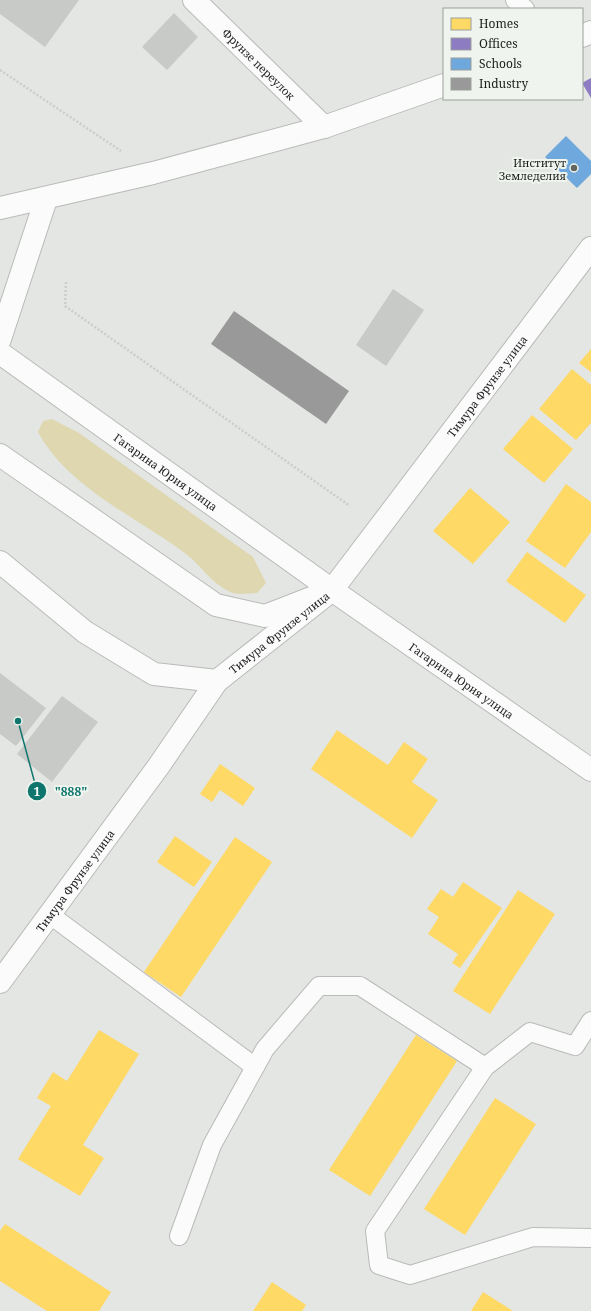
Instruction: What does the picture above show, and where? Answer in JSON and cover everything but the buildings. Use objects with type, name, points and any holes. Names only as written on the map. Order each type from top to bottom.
[{"type":"street","name":"Фрунзе переулок","points":[[194,0],[324,128]]},
{"type":"street","points":[[0,208],[46,199],[154,173],[324,128],[443,85]]},
{"type":"street","points":[[0,339],[46,199]]},
{"type":"street","name":"Тимура Фрунзе улица","points":[[0,982],[158,766],[217,681],[332,590],[591,248]]},
{"type":"street","name":"Гагарина Юрия улица","points":[[0,353],[332,590],[591,770]]},
{"type":"street","points":[[0,455],[216,605],[265,616],[332,590]]},
{"type":"street","points":[[0,562],[86,632],[154,674],[217,681]]},
{"type":"lane","points":[[515,0],[524,8]]},
{"type":"lane","points":[[49,914],[255,1067]]},
{"type":"lane","points":[[179,1236],[212,1145],[265,1049],[319,986],[360,986],[485,1067]]},
{"type":"lane","points":[[591,1021],[576,1046],[530,1032],[485,1067],[375,1231],[379,1265],[410,1275],[533,1237],[591,1238]]},
{"type":"path","points":[[0,70],[154,173]]},
{"type":"path","points":[[66,282],[65,306],[350,506]]},
{"type":"shaded area","points":[[52,419],[79,433],[253,557],[266,583],[257,593],[235,594],[226,590],[213,581],[186,554],[85,485],[51,452],[38,432],[43,421]]},
{"type":"place","name":"Институт Земледелия","points":[[574,168]]},
{"type":"place","name":"\"888\"","points":[[18,721]]}]
